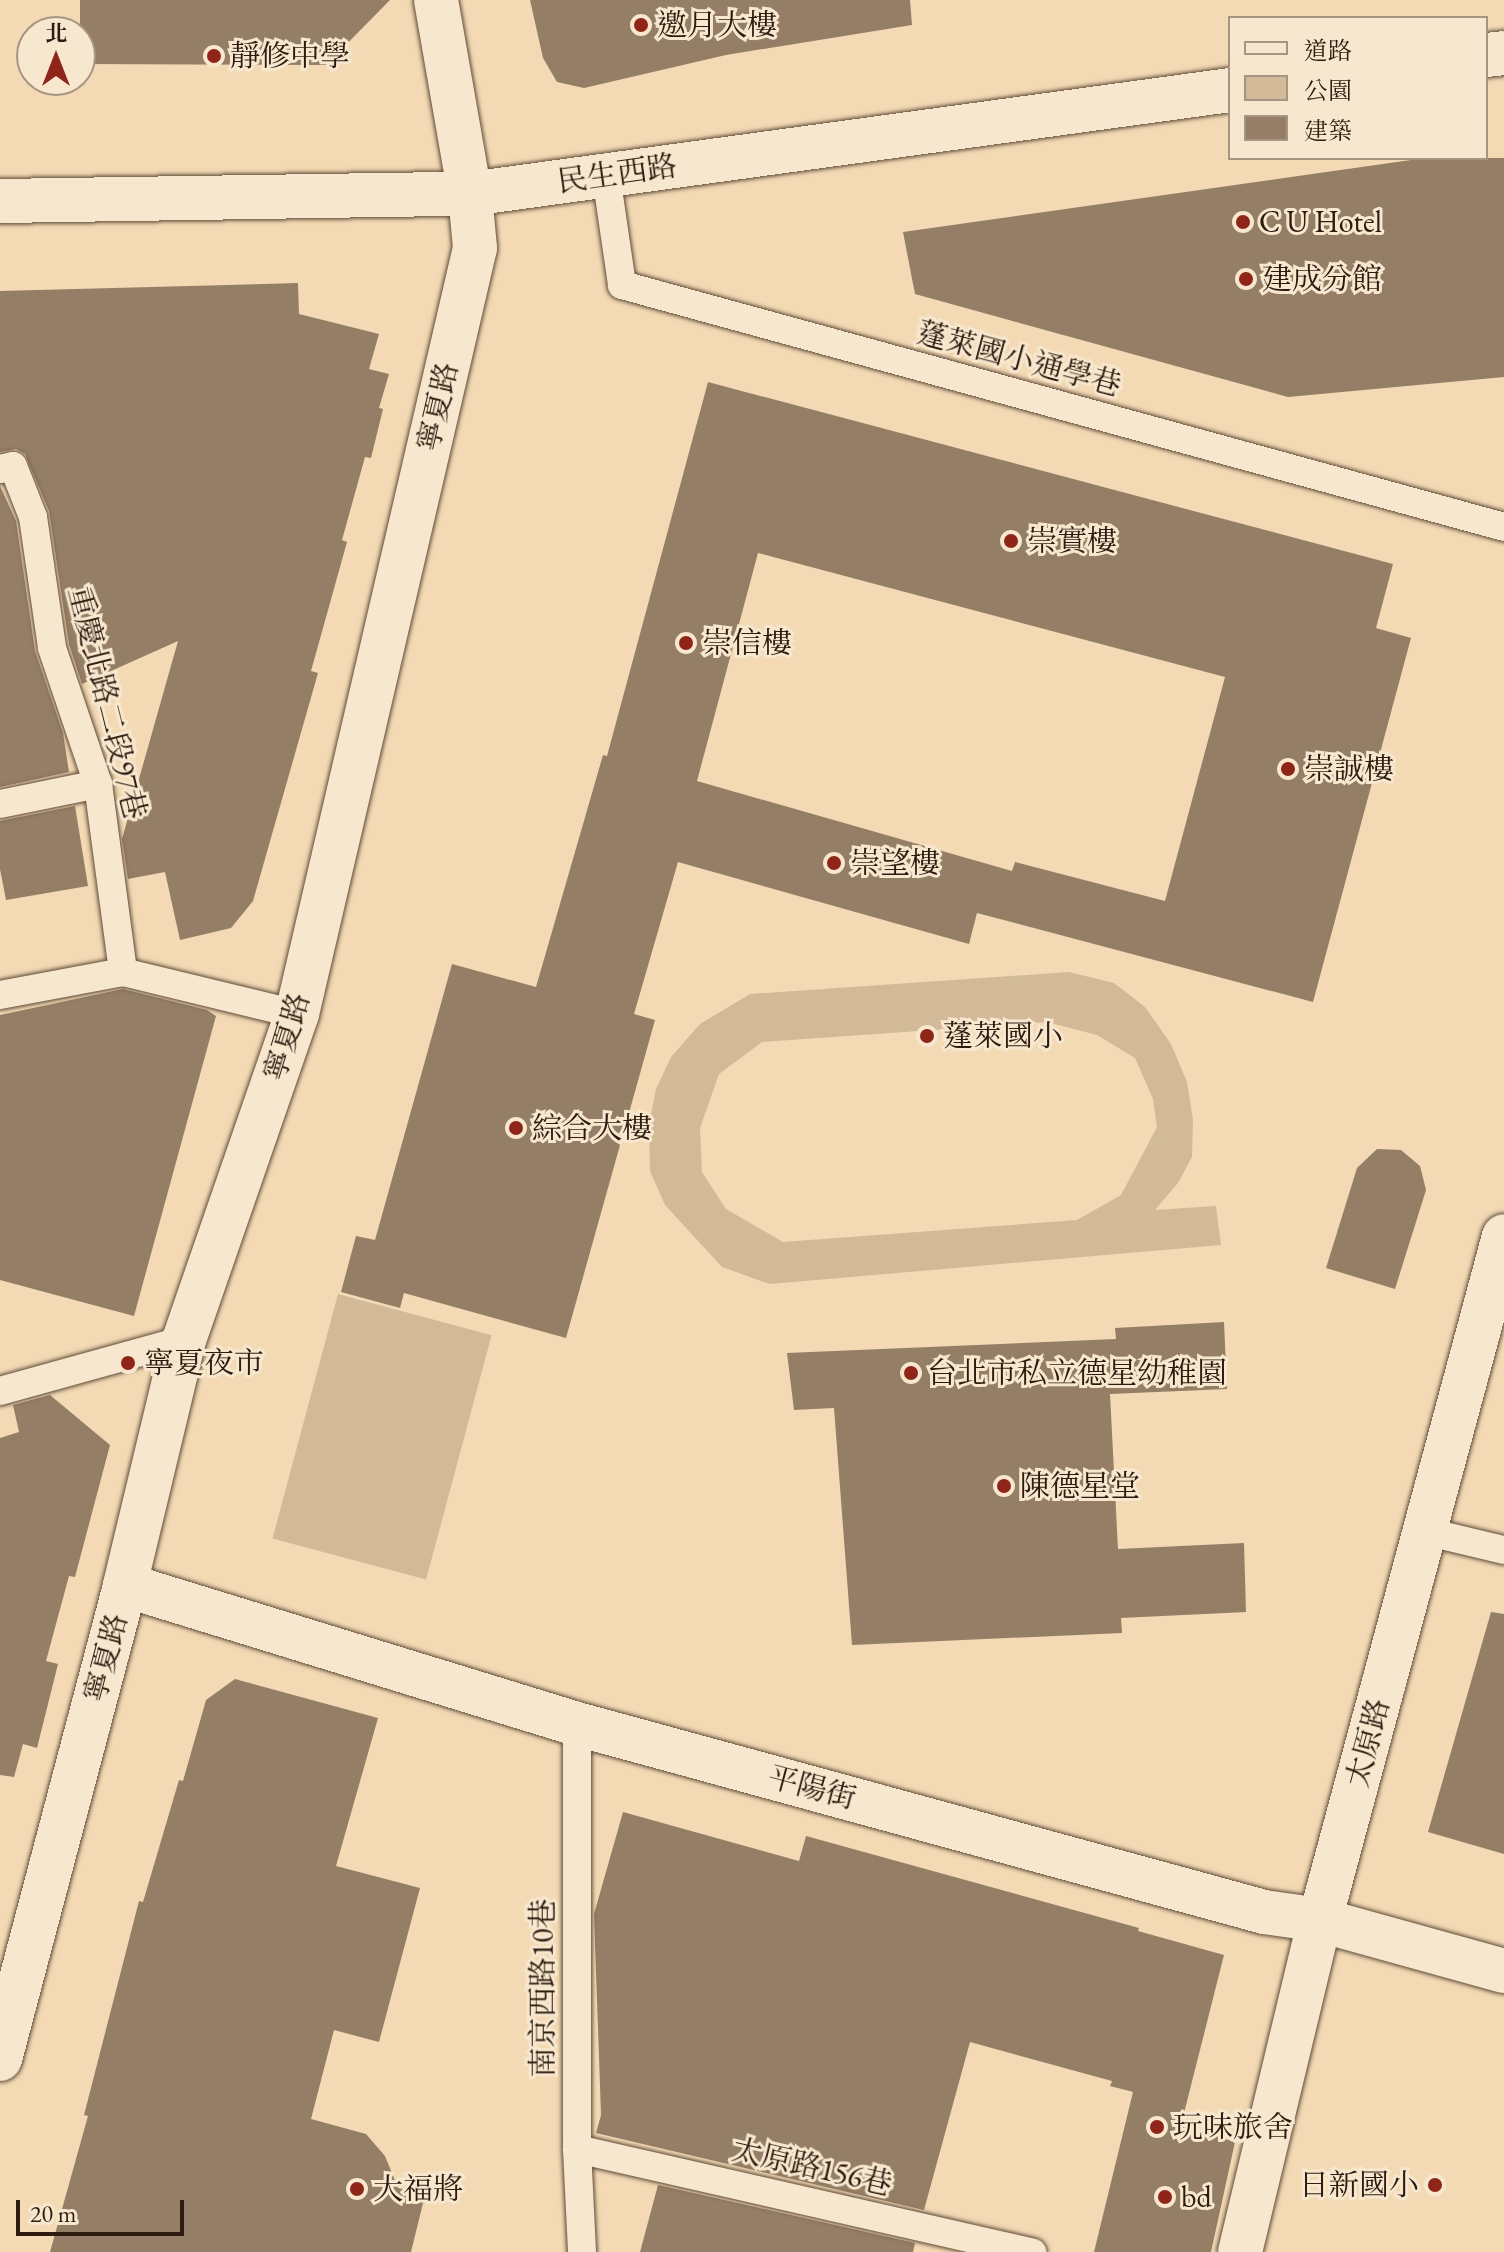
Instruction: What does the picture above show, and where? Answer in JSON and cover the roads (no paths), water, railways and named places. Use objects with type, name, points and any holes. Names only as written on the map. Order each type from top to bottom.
[{"type":"street","name":"寧夏路","points":[[0,2059],[125,1585],[184,1340],[297,1014],[475,248],[470,194],[436,0]]},
{"type":"street","name":"民生西路","points":[[0,201],[470,194],[1228,90]]},
{"type":"street","name":"太原路","points":[[1240,2252],[1320,1920],[1504,1236]]},
{"type":"street","name":"平陽街","points":[[125,1585],[577,1724],[1264,1912],[1320,1920],[1504,1971]]},
{"type":"lane","name":"蓬萊國小通學巷","points":[[606,175],[622,285],[1504,527]]},
{"type":"lane","name":"重慶北路二段97巷","points":[[0,469],[13,466],[33,517],[52,648],[98,784],[123,972]]},
{"type":"lane","points":[[0,804],[98,784]]},
{"type":"lane","points":[[0,995],[123,972],[297,1014]]},
{"type":"lane","points":[[0,1391],[184,1340]]},
{"type":"lane","points":[[1424,1531],[1504,1550]]},
{"type":"lane","name":"南京西路10巷","points":[[577,1724],[577,2149],[582,2252]]},
{"type":"lane","name":"太原路156巷","points":[[577,2149],[1032,2252]]},
{"type":"place","name":"邀月大樓","points":[[641,25]]},
{"type":"place","name":"靜修中學","points":[[214,56]]},
{"type":"place","name":"C U Hotel","points":[[1243,222]]},
{"type":"place","name":"建成分館","points":[[1246,279]]},
{"type":"place","name":"崇實樓","points":[[1011,541]]},
{"type":"place","name":"崇信樓","points":[[686,643]]},
{"type":"place","name":"崇誠樓","points":[[1288,769]]},
{"type":"place","name":"崇望樓","points":[[834,863]]},
{"type":"place","name":"蓬萊國小","points":[[927,1036]]},
{"type":"place","name":"綜合大樓","points":[[516,1128]]},
{"type":"place","name":"寧夏夜市","points":[[128,1363]]},
{"type":"place","name":"台北市私立德星幼稚園","points":[[911,1373]]},
{"type":"place","name":"陳德星堂","points":[[1004,1486]]},
{"type":"place","name":"玩味旅舍","points":[[1157,2127]]},
{"type":"place","name":"日新國小","points":[[1435,2185]]},
{"type":"place","name":"大福將","points":[[357,2189]]},
{"type":"place","name":"bd","points":[[1165,2197]]}]
